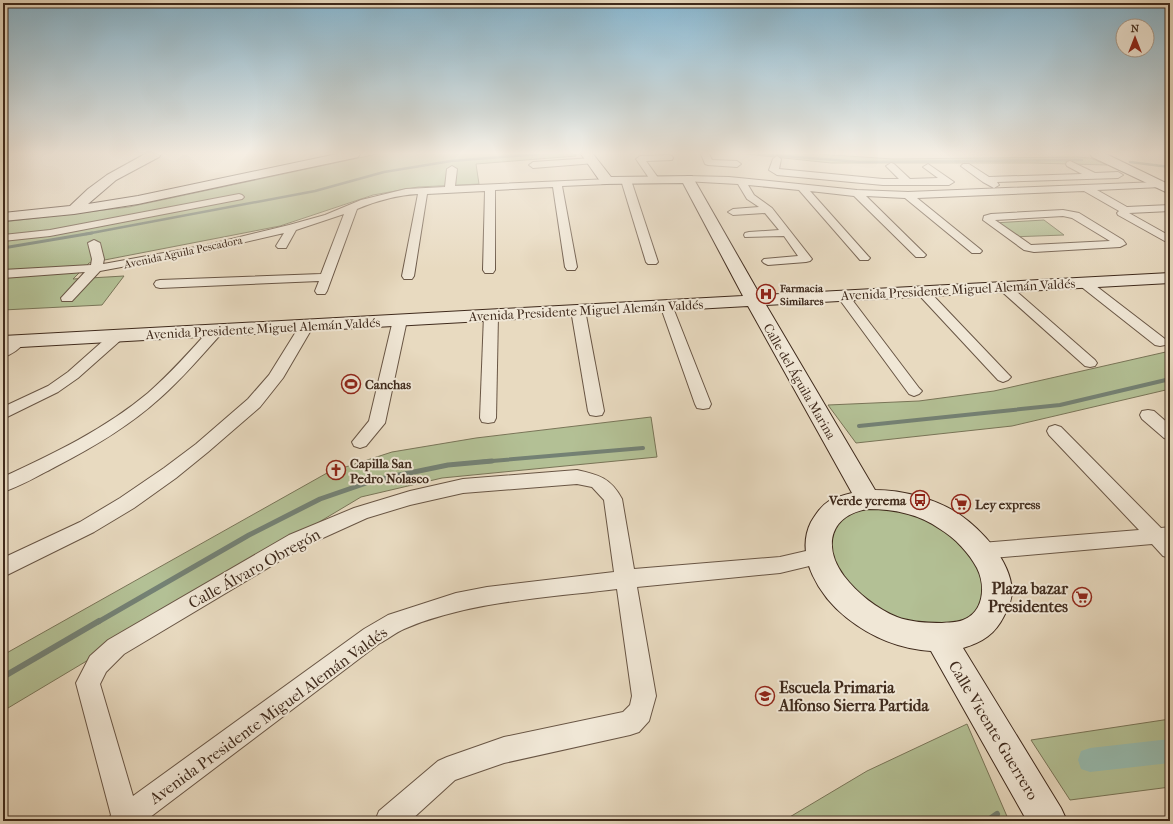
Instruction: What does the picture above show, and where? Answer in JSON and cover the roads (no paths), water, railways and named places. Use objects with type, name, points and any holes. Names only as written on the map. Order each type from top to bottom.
[{"type":"street","points":[[74,210],[91,192]]},
{"type":"street","points":[[3,216],[74,210],[138,200],[173,192]]},
{"type":"street","name":"Avenida Aguila Pescadora","points":[[6,276],[96,268],[206,248],[292,228],[329,217],[355,207],[369,205],[415,192]]},
{"type":"street","points":[[408,276],[420,192]]},
{"type":"street","points":[[489,270],[490,192]]},
{"type":"street","points":[[558,192],[571,266]]},
{"type":"street","points":[[630,192],[652,262]]},
{"type":"street","name":"Calle del Águila Marina","points":[[694,192],[754,301],[868,499]]},
{"type":"street","points":[[748,192],[750,196],[760,202],[768,210],[805,258],[805,260],[768,262]]},
{"type":"street","points":[[806,192],[864,258]]},
{"type":"street","name":"Avenida Aguila Pescadora","points":[[851,192],[908,195],[976,192]]},
{"type":"street","points":[[986,192],[1017,215],[1070,214],[1113,238],[1120,244],[1034,249],[1028,248],[988,220],[991,216],[1017,215]]},
{"type":"street","points":[[1094,192],[1125,210],[1170,208]]},
{"type":"street","points":[[857,193],[920,255]]},
{"type":"street","points":[[908,195],[976,251]]},
{"type":"street","points":[[3,238],[50,233],[239,197]]},
{"type":"street","points":[[321,291],[355,207]]},
{"type":"street","points":[[733,212],[768,210]]},
{"type":"street","points":[[1125,210],[1122,213],[1170,241]]},
{"type":"street","points":[[282,246],[292,228]]},
{"type":"street","points":[[749,235],[787,233]]},
{"type":"street","points":[[67,298],[96,268],[98,259],[94,244]]},
{"type":"street","points":[[160,284],[326,277]]},
{"type":"street","name":"Avenida Presidente Miguel Alemán Valdés","points":[[11,342],[1083,282],[1167,280]]},
{"type":"street","points":[[1083,282],[1160,342]]},
{"type":"street","points":[[1004,287],[1090,363]]},
{"type":"street","points":[[922,291],[1003,377]]},
{"type":"street","points":[[843,296],[914,391]]},
{"type":"street","points":[[666,305],[703,404]]},
{"type":"street","points":[[578,310],[596,411]]},
{"type":"street","points":[[488,418],[491,315]]},
{"type":"street","points":[[360,442],[377,423],[400,320]]},
{"type":"street","points":[[3,568],[87,527],[120,507],[170,473],[202,448],[254,403],[275,378],[307,325]]},
{"type":"street","points":[[3,484],[61,456],[92,438],[144,404],[172,379],[218,330]]},
{"type":"street","points":[[3,414],[53,389],[73,375],[117,336]]},
{"type":"street","points":[[3,353],[11,342]]},
{"type":"street","points":[[1148,415],[1170,434]]},
{"type":"street","points":[[1055,431],[1166,540]]},
{"type":"street","name":"Calle Álvaro Obregón","points":[[124,820],[88,683],[98,664],[116,647],[296,541],[361,513],[410,498],[463,486],[577,477],[594,480],[606,487],[613,499],[644,696],[640,712],[630,723],[504,750],[447,770],[389,821]]},
{"type":"street","points":[[868,499],[888,499],[908,503],[929,511],[949,522],[967,535],[981,551],[993,571],[997,591],[994,609],[983,624],[964,634],[940,638],[906,633],[886,626],[861,612],[838,590],[827,575],[819,556],[818,538],[824,523],[834,511],[839,508],[849,503],[868,499]]},
{"type":"street","points":[[981,551],[1166,540]]},
{"type":"street","name":"Avenida Presidente Miguel Alemán Valdés","points":[[124,820],[372,636],[396,622],[456,602],[487,596],[626,579],[780,565],[819,556]]},
{"type":"street","name":"Calle Vicente Guerrero","points":[[940,638],[1048,821]]},
{"type":"waterway","points":[[86,234],[307,192]]},
{"type":"waterway","points":[[3,248],[92,233]]},
{"type":"waterway","points":[[859,426],[1060,405],[1170,379]]},
{"type":"waterway","points":[[480,462],[643,448]]},
{"type":"waterway","points":[[98,622],[249,535],[320,499],[375,480],[448,465],[492,461]]},
{"type":"waterway","points":[[3,677],[99,621]]},
{"type":"waterway","points":[[1090,760],[1170,751]]},
{"type":"waterway","points":[[987,821],[997,814]]},
{"type":"place","name":"Farmacia Similares","points":[[766,294]]},
{"type":"place","name":"Canchas","points":[[351,384]]},
{"type":"place","name":"Capilla San Pedro Nolasco","points":[[336,470]]},
{"type":"place","name":"Verde ycrema","points":[[920,500]]},
{"type":"place","name":"Ley express","points":[[961,504]]},
{"type":"place","name":"Plaza bazar Presidentes","points":[[1082,597]]},
{"type":"place","name":"Escuela Primaria Alfonso Sierra Partida","points":[[765,696]]}]
